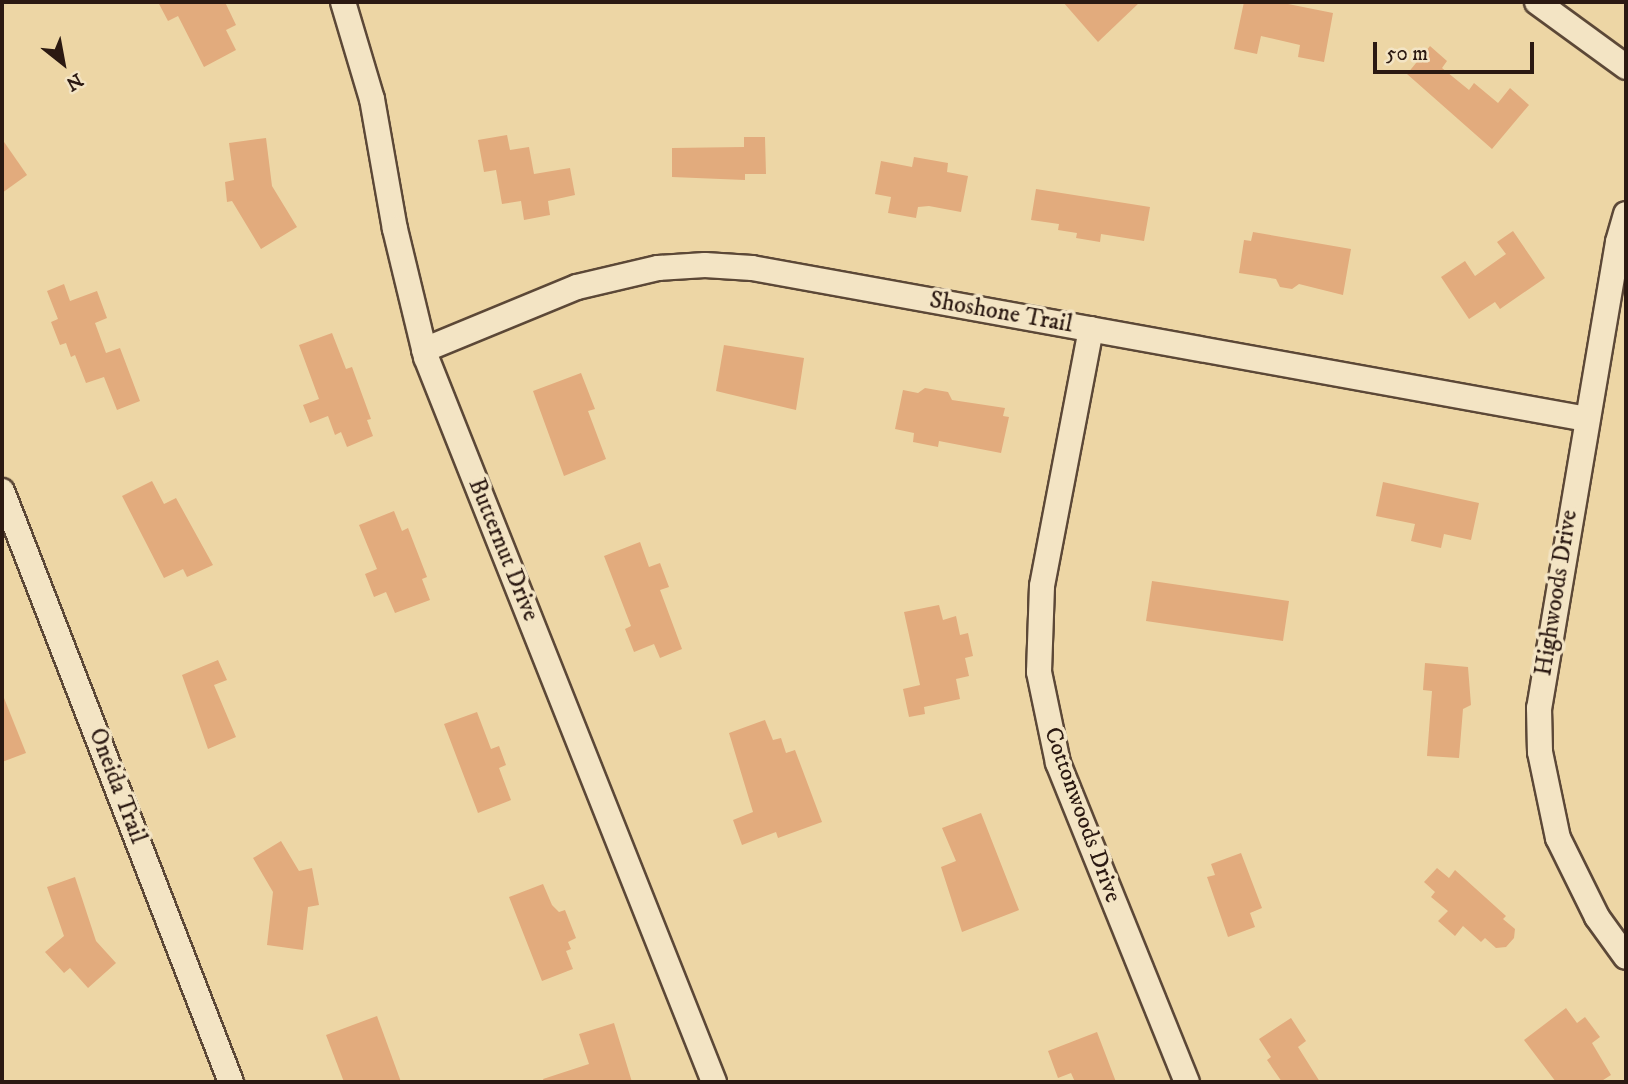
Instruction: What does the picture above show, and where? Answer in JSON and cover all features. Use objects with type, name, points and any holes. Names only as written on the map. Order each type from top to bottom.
[{"type":"street","name":"Butternut Drive","points":[[343,2],[372,99],[395,229],[424,350],[714,1082]]},
{"type":"street","points":[[1537,2],[1626,68]]},
{"type":"street","name":"Highwoods Drive","points":[[1626,214],[1543,667],[1540,752],[1556,827],[1575,879],[1626,957]]},
{"type":"street","name":"Shoshone Trail","points":[[424,350],[577,287],[658,268],[705,265],[752,268],[1587,419]]},
{"type":"street","name":"Cottonwoods Drive","points":[[1091,329],[1042,586],[1039,672],[1058,763],[1187,1082]]},
{"type":"street","name":"Oneida Trail","points":[[2,491],[231,1082]]},
{"type":"building","points":[[158,2],[225,2],[236,25],[226,30],[236,50],[204,67],[178,16],[168,21]]},
{"type":"building","points":[[1063,2],[1140,2],[1098,42]]},
{"type":"building","points":[[1244,2],[1278,2],[1333,13],[1324,62],[1298,57],[1300,45],[1261,36],[1257,54],[1234,49]]},
{"type":"building","points":[[1430,46],[1447,61],[1442,68],[1469,90],[1474,83],[1498,103],[1510,88],[1529,105],[1492,149],[1407,74]]},
{"type":"building","points":[[507,135],[510,150],[529,147],[534,174],[570,168],[575,195],[548,201],[550,215],[524,220],[521,201],[502,204],[496,170],[484,172],[478,140]]},
{"type":"building","points":[[744,137],[765,137],[766,174],[745,174],[745,180],[672,177],[672,148],[744,147]]},
{"type":"building","points":[[266,138],[272,186],[297,227],[261,249],[232,201],[227,202],[225,182],[234,180],[229,143]]},
{"type":"building","points":[[2,139],[27,175],[2,193]]},
{"type":"building","points":[[914,157],[948,163],[947,172],[968,176],[961,212],[929,206],[918,207],[916,218],[888,213],[891,197],[875,194],[881,161],[912,167]]},
{"type":"building","points":[[1036,189],[1150,207],[1144,241],[1101,234],[1100,242],[1076,238],[1077,233],[1058,230],[1059,224],[1031,220]]},
{"type":"building","points":[[1513,231],[1545,278],[1500,309],[1495,302],[1469,319],[1441,277],[1465,261],[1475,276],[1506,254],[1497,242]]},
{"type":"building","points":[[1253,232],[1351,249],[1343,295],[1299,284],[1292,289],[1280,287],[1276,279],[1239,273],[1244,240],[1251,241]]},
{"type":"building","points":[[64,284],[70,301],[97,291],[107,318],[95,323],[106,353],[120,348],[140,401],[117,410],[104,377],[86,383],[75,355],[71,357],[66,343],[60,345],[51,322],[58,319],[47,291]]},
{"type":"building","points":[[332,333],[346,369],[352,367],[371,419],[367,420],[373,436],[347,447],[341,432],[335,435],[328,416],[310,423],[303,405],[319,399],[299,345]]},
{"type":"building","points":[[724,345],[804,358],[796,410],[716,391]]},
{"type":"building","points":[[581,373],[595,409],[588,411],[606,459],[564,476],[533,391]]},
{"type":"building","points":[[925,388],[948,392],[952,400],[1005,408],[1003,416],[1009,417],[1001,453],[939,441],[938,447],[913,442],[914,433],[895,429],[903,390],[918,393]]},
{"type":"building","points":[[152,481],[164,504],[176,498],[213,565],[187,577],[183,569],[164,578],[122,496]]},
{"type":"building","points":[[1383,482],[1479,503],[1471,540],[1444,534],[1441,548],[1411,541],[1415,524],[1376,516]]},
{"type":"building","points":[[394,511],[402,531],[408,528],[427,577],[422,579],[430,600],[395,613],[386,592],[374,597],[365,574],[377,569],[359,525]]},
{"type":"building","points":[[640,542],[649,567],[660,563],[669,587],[660,590],[682,649],[660,658],[654,644],[634,652],[625,629],[631,626],[604,556]]},
{"type":"building","points":[[1152,581],[1289,601],[1283,641],[1146,621]]},
{"type":"building","points":[[939,605],[943,620],[956,616],[960,635],[968,633],[973,656],[965,658],[969,676],[956,679],[960,699],[924,707],[925,714],[909,717],[903,689],[920,685],[904,612]]},
{"type":"building","points":[[218,660],[227,680],[214,685],[236,737],[208,749],[182,675]]},
{"type":"building","points":[[1425,663],[1468,667],[1471,705],[1463,709],[1459,758],[1427,756],[1432,691],[1423,690]]},
{"type":"building","points":[[2,693],[26,753],[2,762]]},
{"type":"building","points":[[477,712],[491,749],[499,746],[506,765],[499,768],[511,800],[478,813],[444,724]]},
{"type":"building","points":[[765,720],[773,740],[781,738],[786,753],[795,750],[822,822],[778,838],[776,832],[742,845],[733,820],[753,812],[729,733]]},
{"type":"building","points":[[981,813],[1019,910],[962,932],[941,867],[956,861],[942,828]]},
{"type":"building","points":[[281,841],[299,871],[312,868],[319,905],[308,907],[303,950],[267,945],[273,892],[253,858]]},
{"type":"building","points":[[1241,853],[1262,908],[1250,913],[1255,927],[1228,937],[1207,877],[1215,875],[1211,864]]},
{"type":"building","points":[[1437,868],[1449,878],[1455,870],[1506,916],[1503,919],[1515,929],[1514,938],[1506,947],[1496,948],[1485,938],[1481,942],[1463,926],[1455,936],[1438,921],[1448,911],[1431,897],[1435,892],[1424,882]]},
{"type":"building","points":[[75,877],[96,941],[116,963],[88,988],[70,968],[64,973],[45,952],[64,936],[47,887]]},
{"type":"building","points":[[543,884],[552,905],[559,912],[565,910],[576,938],[568,942],[571,949],[566,951],[573,969],[542,981],[509,897]]},
{"type":"building","points":[[1566,1008],[1577,1023],[1585,1017],[1600,1037],[1592,1043],[1611,1075],[1600,1082],[1556,1082],[1524,1040]]},
{"type":"building","points":[[377,1016],[401,1082],[344,1082],[326,1035]]},
{"type":"building","points":[[1291,1018],[1306,1041],[1298,1047],[1320,1082],[1282,1082],[1267,1060],[1271,1057],[1259,1039]]},
{"type":"building","points":[[614,1023],[632,1082],[544,1082],[543,1079],[589,1064],[579,1034]]},
{"type":"building","points":[[1097,1032],[1116,1082],[1075,1082],[1071,1073],[1058,1078],[1048,1051]]}]
